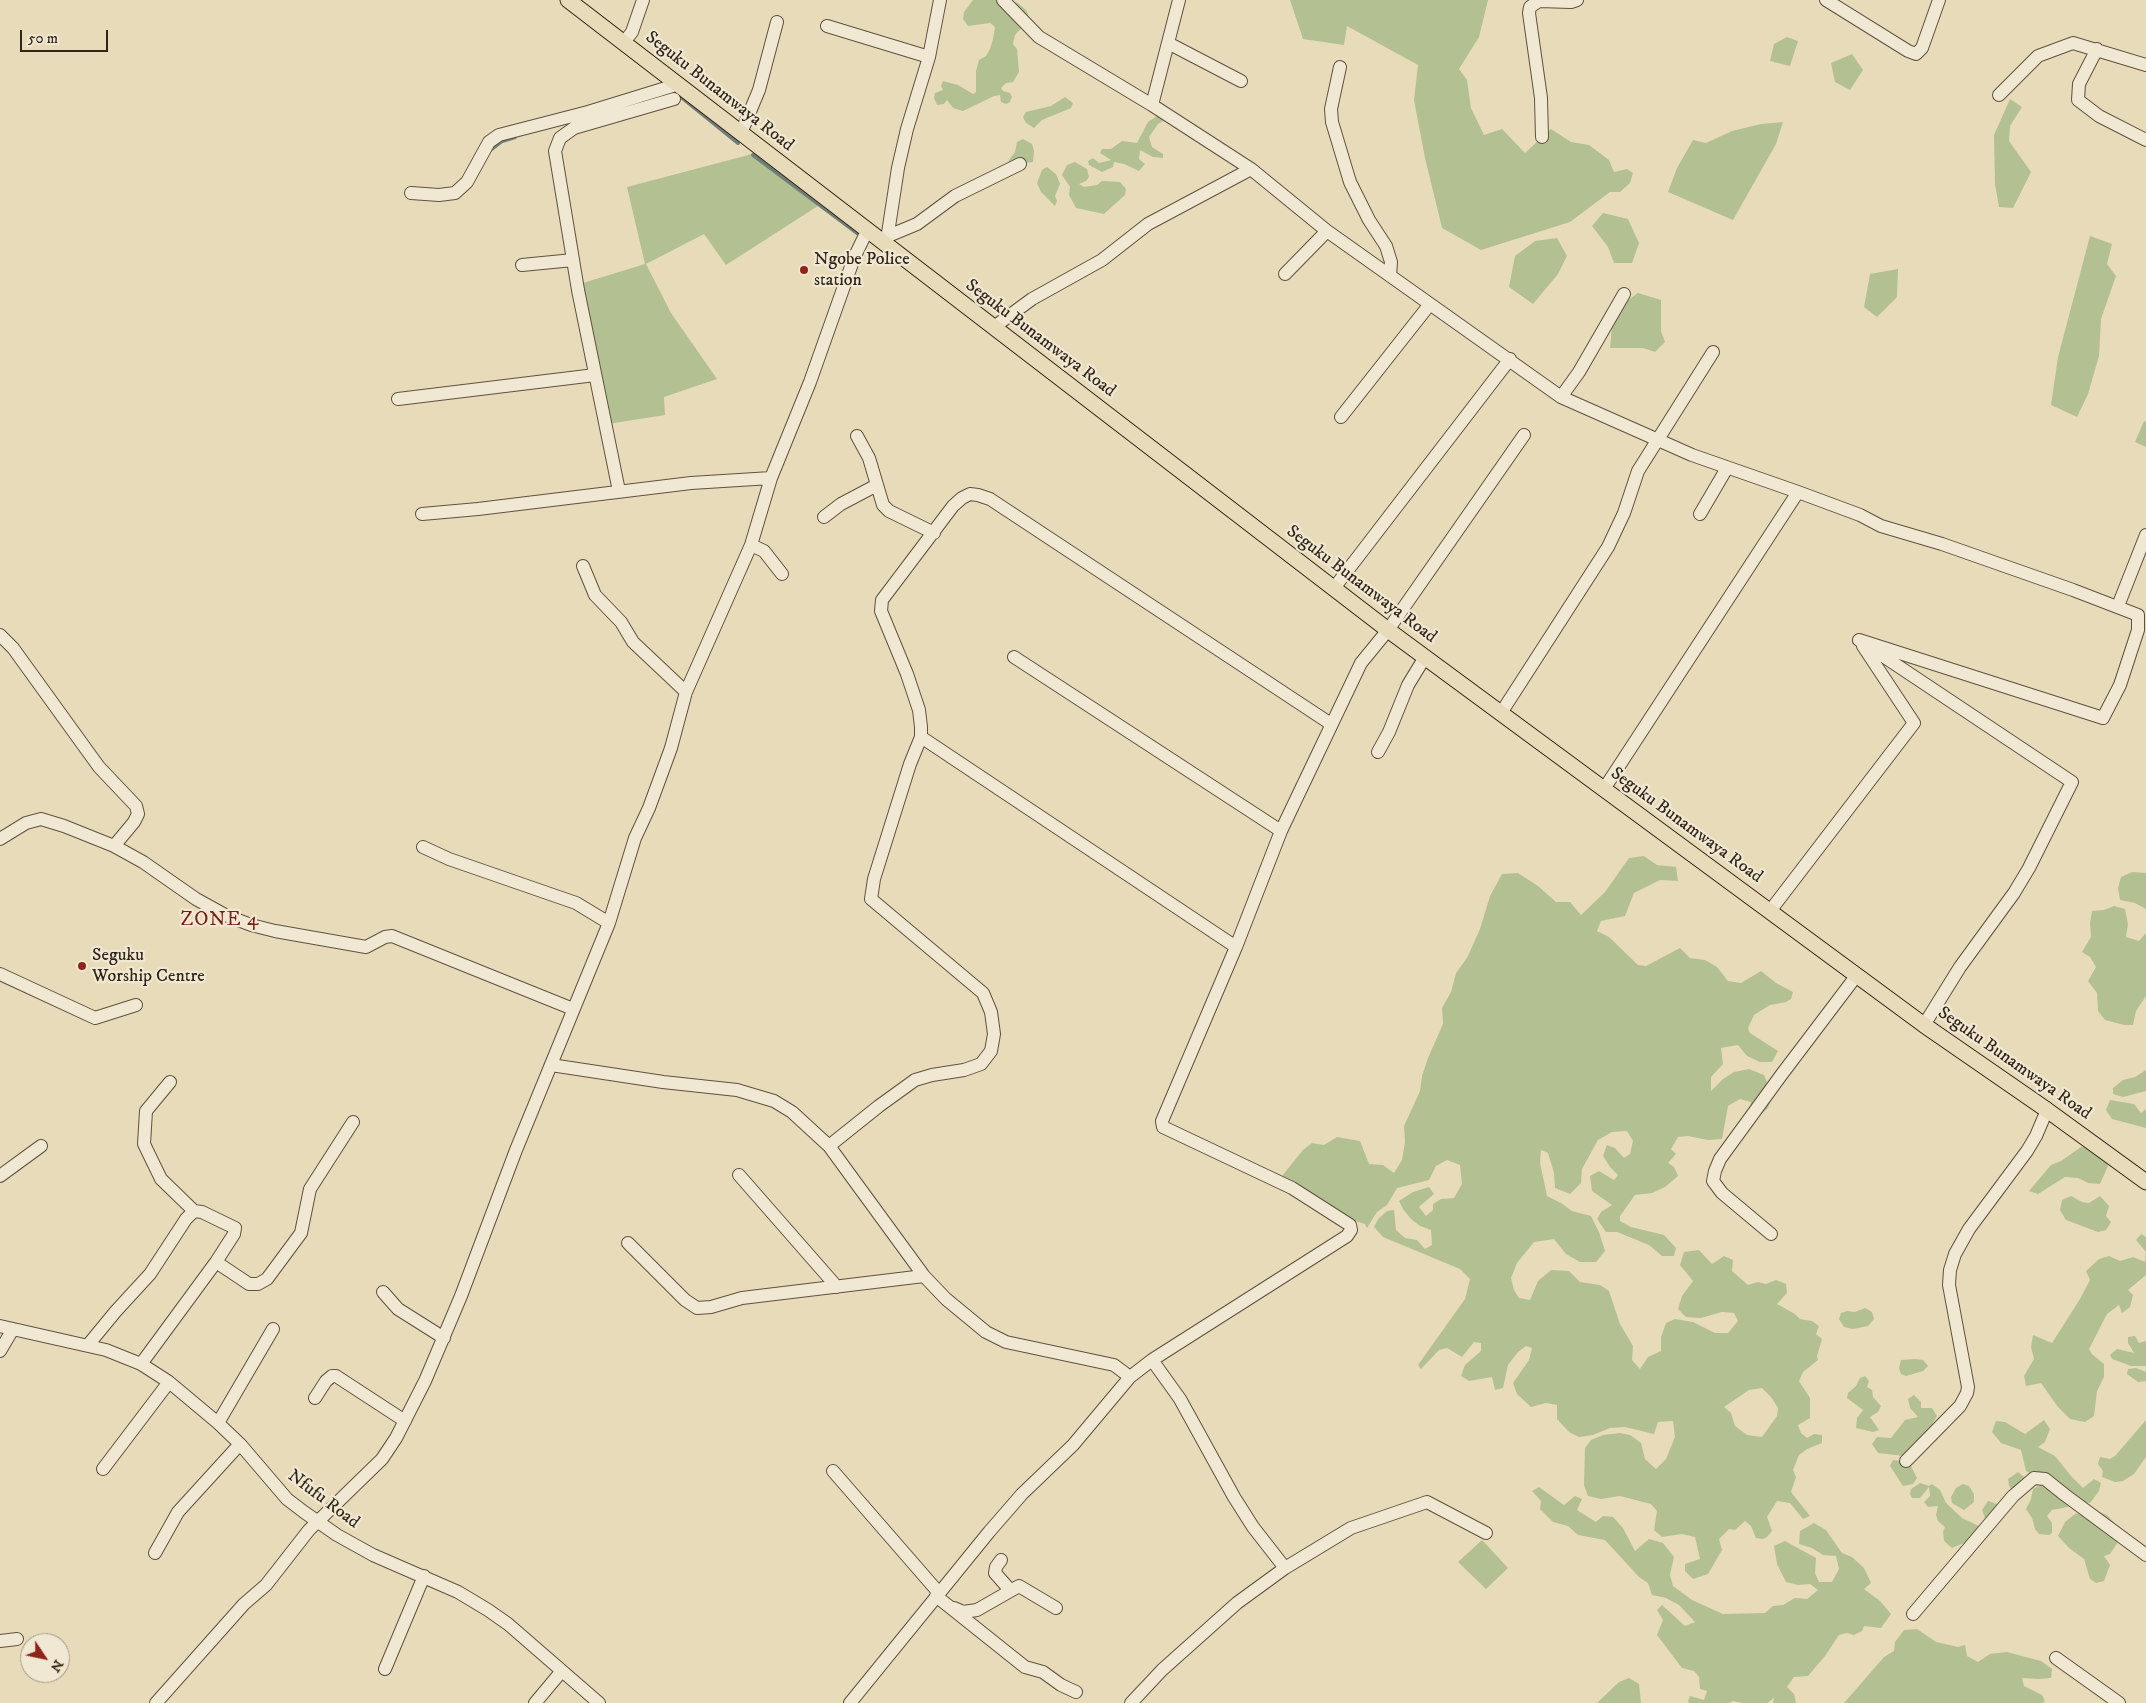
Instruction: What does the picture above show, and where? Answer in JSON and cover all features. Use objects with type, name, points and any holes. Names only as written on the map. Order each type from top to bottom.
[{"type":"main road","name":"Seguku Bunamwaya Road","points":[[568,0],[624,42],[676,92],[741,133],[867,231],[887,241],[994,327],[1425,658],[1924,1025],[2048,1110],[2146,1182]]},
{"type":"street","points":[[624,42],[632,32],[643,0]]},
{"type":"street","points":[[887,241],[902,153],[929,57],[940,0]]},
{"type":"street","points":[[1004,0],[1039,37],[1152,105],[1250,169],[1327,231],[1561,397],[1727,468],[1860,515],[1881,526],[1942,544],[2118,606],[2138,615],[2142,631],[2120,685],[2103,718],[1859,640]]},
{"type":"street","points":[[1152,105],[1179,0]]},
{"type":"street","points":[[1542,136],[1541,98],[1529,13],[1530,7],[1539,1],[1570,2],[1577,0]]},
{"type":"street","points":[[1826,0],[1908,51],[1916,54],[1922,48],[1939,0]]},
{"type":"street","points":[[741,133],[759,90],[777,22]]},
{"type":"street","points":[[827,26],[929,57]]},
{"type":"street","points":[[1168,42],[1241,82]]},
{"type":"street","points":[[1999,95],[2038,56],[2073,43],[2146,65]]},
{"type":"street","points":[[2097,49],[2079,84],[2078,100],[2099,116],[2146,140]]},
{"type":"street","points":[[1340,68],[1331,109],[1332,122],[1350,182],[1369,220],[1386,246],[1391,262],[1390,276]]},
{"type":"street","points":[[411,193],[439,195],[454,193],[467,182],[489,142],[498,135],[676,92]]},
{"type":"street","points":[[619,491],[573,260],[555,151],[560,138],[574,128],[676,92]]},
{"type":"street","points":[[887,241],[916,224],[955,196],[1020,164]]},
{"type":"street","points":[[994,327],[1032,299],[1102,260],[1148,224],[1250,169]]},
{"type":"street","points":[[156,1703],[244,1604],[266,1585],[318,1521],[377,1464],[396,1438],[405,1420],[444,1338],[609,923],[635,838],[649,808],[671,748],[686,692],[751,545],[771,478],[810,382],[854,258],[867,231]]},
{"type":"street","points":[[1285,274],[1327,231]]},
{"type":"street","points":[[522,265],[573,260]]},
{"type":"street","points":[[1561,397],[1579,372],[1624,294]]},
{"type":"street","points":[[1341,416],[1430,304]]},
{"type":"street","points":[[1501,713],[1608,547],[1632,493],[1638,471],[1713,352]]},
{"type":"street","points":[[1334,588],[1510,359]]},
{"type":"street","points":[[398,398],[595,375]]},
{"type":"street","points":[[858,436],[869,458],[883,505],[889,511],[934,533]]},
{"type":"street","points":[[850,1703],[940,1598],[1022,1494],[1073,1445],[1130,1377],[1152,1360],[1347,1236],[1351,1230],[1350,1224],[1292,1188],[1162,1125],[1236,946],[1280,831],[1360,662],[1388,630],[1524,436]]},
{"type":"street","points":[[1700,514],[1727,468]]},
{"type":"street","points":[[422,514],[691,483],[771,478]]},
{"type":"street","points":[[824,517],[841,504],[877,485]]},
{"type":"street","points":[[1604,789],[1798,492]]},
{"type":"street","points":[[829,1146],[915,1080],[964,1070],[981,1064],[992,1051],[994,1034],[991,1012],[983,993],[871,899],[874,880],[903,785],[921,737],[919,710],[907,674],[881,611],[882,600],[886,592],[934,533],[953,506],[962,498],[978,495],[990,499],[1330,724]]},
{"type":"street","points":[[2118,606],[2146,534]]},
{"type":"street","points":[[751,545],[764,551],[782,574]]},
{"type":"street","points":[[583,566],[595,596],[621,622],[633,642],[686,692]]},
{"type":"street","points":[[0,635],[14,648],[99,767],[136,806],[138,814],[134,822],[114,846]]},
{"type":"street","points":[[1770,911],[1914,723],[1859,640]]},
{"type":"street","points":[[1859,640],[2072,782],[2029,868],[2014,893],[1965,960],[1924,1025]]},
{"type":"street","points":[[1014,656],[1280,831]]},
{"type":"street","points":[[1378,752],[1389,732],[1408,685],[1425,658]]},
{"type":"street","points":[[921,737],[1236,946]]},
{"type":"street","points":[[0,839],[26,823],[41,819],[114,846],[143,862],[196,899],[225,915],[251,925],[274,931],[366,947],[385,937],[392,936],[574,1009]]},
{"type":"street","points":[[422,847],[449,859],[576,903],[609,923]]},
{"type":"street","points":[[0,974],[95,1018],[136,1005]]},
{"type":"street","points":[[1772,1234],[1722,1193],[1713,1181],[1715,1170],[1720,1159],[1857,975]]},
{"type":"street","points":[[551,1065],[756,1094],[774,1101],[792,1112],[829,1146],[924,1276],[946,1299],[986,1332],[1006,1342],[1098,1360],[1114,1365],[1130,1377]]},
{"type":"street","points":[[141,1364],[216,1262],[234,1234],[235,1228],[202,1212],[194,1211],[161,1179],[144,1144],[146,1111],[170,1082]]},
{"type":"street","points":[[1906,1461],[1960,1406],[1967,1393],[1968,1386],[1949,1285],[1950,1270],[1955,1254],[1969,1229],[2027,1151],[2048,1110]]},
{"type":"street","points":[[216,1262],[249,1284],[258,1284],[267,1279],[301,1233],[310,1189],[353,1122]]},
{"type":"street","points":[[0,1176],[41,1146]]},
{"type":"street","points":[[739,1175],[837,1287]]},
{"type":"street","points":[[88,1346],[116,1311],[150,1274],[186,1219],[194,1211]]},
{"type":"street","points":[[628,1243],[685,1300],[697,1308],[742,1298],[924,1276]]},
{"type":"street","points":[[383,1292],[398,1309],[444,1338]]},
{"type":"street","name":"Nfufu Road","points":[[0,1326],[88,1346],[141,1364],[169,1382],[218,1423],[240,1444],[288,1500],[373,1555],[458,1592],[488,1610],[508,1624],[599,1703]]},
{"type":"street","points":[[0,1352],[13,1329]]},
{"type":"street","points":[[218,1423],[273,1329]]},
{"type":"street","points":[[1152,1360],[1180,1399],[1238,1505],[1285,1568]]},
{"type":"street","points":[[315,1398],[326,1381],[332,1376],[336,1376],[405,1420]]},
{"type":"street","points":[[103,1469],[169,1382]]},
{"type":"street","points":[[155,1553],[178,1512],[240,1444]]},
{"type":"street","points":[[833,1471],[940,1598],[1025,1667],[1043,1672],[1061,1685],[1076,1692]]},
{"type":"street","points":[[1912,1614],[2013,1496],[2034,1478],[2045,1479],[2146,1555]]},
{"type":"street","points":[[1132,1703],[1162,1670],[1237,1603],[1285,1568],[1351,1528],[1427,1502],[1486,1533]]},
{"type":"street","points":[[1001,1560],[996,1566],[995,1573],[1010,1590]]},
{"type":"street","points":[[385,1669],[424,1576]]},
{"type":"street","points":[[940,1598],[963,1612],[977,1610],[1019,1586],[1056,1608]]},
{"type":"street","points":[[0,1641],[18,1639]]},
{"type":"street","points":[[2056,1658],[2119,1703]]},
{"type":"street","points":[[535,1703],[562,1672]]},
{"type":"green space","points":[[973,0],[1004,0],[1018,3],[1028,14],[1026,23],[1015,35],[1013,44],[1017,49],[1019,72],[1013,82],[1006,83],[1001,88],[1003,91],[1010,93],[1012,97],[1010,102],[1006,104],[1001,102],[1000,95],[963,111],[953,108],[947,100],[944,104],[937,105],[934,98],[935,93],[943,90],[941,86],[943,81],[958,85],[973,94],[976,92],[976,71],[979,60],[986,56],[993,39],[995,27],[990,23],[968,26],[963,19],[964,12]]},
{"type":"green space","points":[[1290,0],[1488,0],[1479,37],[1459,69],[1467,80],[1471,108],[1484,135],[1502,129],[1525,153],[1551,129],[1571,142],[1589,145],[1609,160],[1614,172],[1627,169],[1633,173],[1630,183],[1620,192],[1610,192],[1570,222],[1481,250],[1442,228],[1425,158],[1414,100],[1418,65],[1347,26],[1344,45],[1303,39]]},
{"type":"green space","points":[[1787,37],[1798,41],[1790,66],[1770,61],[1774,44]]},
{"type":"green space","points":[[1852,54],[1863,70],[1850,90],[1835,82],[1831,63]]},
{"type":"green space","points":[[1065,97],[1073,103],[1071,108],[1042,120],[1034,128],[1026,123],[1023,117],[1026,112],[1051,106]]},
{"type":"green space","points":[[2010,99],[2022,107],[2010,126],[2009,141],[2031,172],[2013,208],[1999,207],[1995,184],[1994,135]]},
{"type":"green space","points":[[1157,116],[1165,120],[1158,124],[1149,137],[1152,147],[1163,154],[1163,158],[1153,157],[1140,150],[1139,159],[1145,164],[1139,171],[1124,164],[1114,162],[1113,167],[1102,172],[1089,165],[1088,161],[1093,158],[1099,163],[1111,160],[1100,153],[1102,149],[1111,149],[1122,141],[1137,143],[1148,122]]},
{"type":"green space","points":[[1783,122],[1776,144],[1733,220],[1668,192],[1677,168],[1693,140],[1706,143],[1732,131],[1761,124]]},
{"type":"green space","points":[[1023,139],[1032,144],[1034,151],[1033,162],[1008,165],[1015,152],[1017,142]]},
{"type":"green space","points":[[756,153],[821,204],[726,265],[704,234],[646,264],[671,313],[717,379],[664,397],[665,415],[608,424],[583,283],[645,264],[627,187]]},
{"type":"green space","points":[[1075,162],[1087,169],[1089,177],[1086,181],[1079,184],[1084,187],[1097,185],[1102,181],[1120,182],[1126,189],[1125,195],[1104,214],[1076,208],[1069,195],[1070,187],[1062,175],[1067,165]]},
{"type":"green space","points":[[1047,167],[1056,174],[1060,184],[1055,196],[1057,201],[1055,206],[1041,192],[1037,183],[1042,170]]},
{"type":"green space","points":[[1603,213],[1628,219],[1639,243],[1632,263],[1614,263],[1608,247],[1592,226]]},
{"type":"green space","points":[[2090,236],[2112,244],[2107,264],[2116,276],[2101,319],[2099,356],[2088,394],[2077,417],[2051,405],[2058,357]]},
{"type":"green space","points":[[1557,238],[1567,256],[1558,274],[1533,304],[1509,287],[1515,256],[1535,241]]},
{"type":"green space","points":[[1898,269],[1897,297],[1877,317],[1864,307],[1870,274]]},
{"type":"green space","points":[[1638,293],[1661,300],[1661,331],[1665,342],[1655,352],[1643,348],[1610,348],[1612,327],[1621,305]]},
{"type":"green space","points":[[2144,421],[2146,422],[2146,447],[2135,442]]},
{"type":"green space","points":[[1644,856],[1657,865],[1676,867],[1678,881],[1660,880],[1634,893],[1625,916],[1601,921],[1597,931],[1609,937],[1638,965],[1646,966],[1680,948],[1690,958],[1705,960],[1717,967],[1728,981],[1741,983],[1761,971],[1776,983],[1793,992],[1791,999],[1786,1002],[1770,1005],[1754,1015],[1748,1028],[1750,1033],[1778,1051],[1772,1062],[1760,1062],[1747,1056],[1738,1045],[1721,1048],[1723,1064],[1711,1077],[1711,1091],[1723,1079],[1734,1072],[1749,1069],[1764,1075],[1773,1096],[1768,1108],[1757,1118],[1749,1110],[1751,1102],[1740,1099],[1728,1106],[1722,1139],[1708,1140],[1688,1136],[1678,1137],[1671,1149],[1676,1154],[1668,1163],[1674,1167],[1678,1176],[1665,1187],[1652,1193],[1635,1195],[1620,1216],[1620,1221],[1631,1227],[1664,1235],[1676,1248],[1674,1256],[1662,1256],[1649,1245],[1617,1232],[1606,1232],[1597,1219],[1601,1212],[1612,1205],[1592,1191],[1590,1176],[1599,1171],[1614,1180],[1618,1175],[1603,1156],[1607,1145],[1615,1148],[1624,1158],[1630,1154],[1633,1141],[1627,1131],[1612,1132],[1598,1140],[1582,1169],[1581,1183],[1570,1194],[1555,1188],[1554,1173],[1548,1153],[1541,1150],[1540,1163],[1547,1196],[1572,1211],[1591,1216],[1605,1251],[1596,1262],[1580,1262],[1566,1254],[1554,1239],[1534,1242],[1517,1263],[1511,1278],[1514,1290],[1519,1298],[1530,1300],[1538,1281],[1551,1270],[1569,1271],[1580,1282],[1600,1285],[1609,1291],[1620,1324],[1633,1346],[1632,1360],[1640,1369],[1648,1357],[1661,1351],[1661,1337],[1666,1323],[1675,1319],[1693,1322],[1715,1333],[1728,1333],[1738,1321],[1734,1313],[1722,1312],[1701,1318],[1686,1317],[1678,1309],[1682,1296],[1693,1281],[1680,1265],[1684,1252],[1699,1250],[1712,1264],[1724,1256],[1733,1260],[1732,1271],[1748,1285],[1758,1282],[1766,1284],[1776,1280],[1786,1284],[1787,1293],[1777,1304],[1800,1319],[1812,1321],[1819,1326],[1816,1334],[1822,1339],[1817,1356],[1818,1360],[1803,1372],[1799,1381],[1810,1398],[1810,1418],[1798,1425],[1801,1433],[1807,1438],[1814,1434],[1822,1435],[1822,1443],[1807,1449],[1799,1455],[1793,1470],[1796,1477],[1791,1492],[1810,1516],[1803,1519],[1790,1503],[1777,1501],[1767,1517],[1772,1531],[1767,1537],[1763,1539],[1756,1538],[1751,1526],[1745,1521],[1735,1530],[1729,1529],[1719,1539],[1722,1550],[1708,1574],[1693,1579],[1685,1571],[1685,1564],[1700,1559],[1695,1537],[1682,1534],[1662,1537],[1654,1530],[1657,1511],[1651,1504],[1620,1496],[1601,1499],[1588,1496],[1584,1485],[1585,1448],[1591,1440],[1603,1435],[1620,1433],[1630,1435],[1641,1443],[1645,1459],[1656,1469],[1666,1459],[1675,1437],[1673,1421],[1658,1422],[1654,1434],[1625,1427],[1610,1428],[1593,1435],[1579,1437],[1569,1432],[1557,1419],[1557,1405],[1546,1403],[1531,1407],[1517,1394],[1513,1383],[1529,1360],[1532,1348],[1526,1346],[1518,1352],[1508,1365],[1503,1388],[1495,1390],[1492,1377],[1469,1381],[1461,1376],[1465,1365],[1481,1351],[1481,1343],[1474,1342],[1462,1357],[1447,1348],[1439,1350],[1421,1369],[1418,1365],[1465,1299],[1470,1279],[1460,1269],[1383,1237],[1374,1227],[1378,1219],[1387,1211],[1394,1210],[1396,1230],[1405,1238],[1417,1240],[1425,1249],[1432,1245],[1431,1230],[1420,1226],[1411,1219],[1399,1201],[1413,1192],[1429,1187],[1434,1194],[1419,1207],[1426,1216],[1433,1210],[1433,1204],[1441,1199],[1454,1198],[1462,1184],[1460,1165],[1447,1160],[1436,1166],[1429,1180],[1397,1188],[1387,1205],[1377,1212],[1367,1228],[1365,1224],[1336,1215],[1278,1181],[1303,1150],[1312,1143],[1324,1145],[1337,1137],[1360,1141],[1369,1164],[1383,1165],[1394,1173],[1402,1160],[1405,1142],[1404,1126],[1420,1091],[1422,1076],[1428,1058],[1443,1024],[1442,1008],[1451,992],[1456,973],[1467,958],[1480,929],[1490,896],[1502,874],[1518,873],[1538,886],[1556,902],[1570,902],[1581,915],[1605,892],[1629,858]],"holes":[[[1762,1388],[1778,1408],[1777,1416],[1762,1437],[1747,1435],[1735,1426],[1731,1413],[1724,1407],[1749,1390]]]},
{"type":"green space","points":[[2132,872],[2146,873],[2146,909],[2135,903],[2120,900],[2118,888],[2121,877]]},
{"type":"green space","points":[[2114,906],[2125,909],[2128,924],[2126,937],[2139,941],[2146,933],[2146,996],[2136,1011],[2133,1025],[2124,1025],[2105,1020],[2098,1011],[2097,993],[2088,981],[2096,967],[2090,957],[2082,952],[2091,937],[2090,923],[2092,911],[2104,910]]},
{"type":"green space","points":[[2146,1070],[2146,1091],[2123,1097],[2113,1094],[2113,1088],[2123,1080],[2135,1077]]},
{"type":"green space","points":[[2110,1100],[2134,1104],[2141,1113],[2146,1109],[2146,1128],[2112,1119],[2106,1110]]},
{"type":"green space","points":[[2081,1147],[2100,1148],[2108,1166],[2100,1184],[2088,1183],[2078,1178],[2065,1177],[2038,1194],[2029,1191],[2051,1165],[2061,1161]]},
{"type":"green space","points":[[2071,1196],[2082,1202],[2089,1203],[2100,1196],[2109,1206],[2106,1216],[2111,1222],[2106,1230],[2098,1232],[2066,1220],[2060,1210],[2062,1200]]},
{"type":"green space","points":[[2141,1234],[2146,1237],[2146,1252],[2136,1240]]},
{"type":"green space","points":[[2146,1252],[2146,1275],[2128,1290],[2133,1295],[2130,1307],[2122,1313],[2119,1305],[2107,1314],[2089,1349],[2104,1364],[2104,1377],[2097,1391],[2094,1416],[2085,1422],[2070,1419],[2058,1407],[2041,1383],[2026,1386],[2024,1376],[2034,1359],[2031,1347],[2033,1335],[2052,1343],[2090,1280],[2086,1271],[2099,1259],[2109,1256],[2120,1261],[2133,1257],[2145,1262]]},
{"type":"green space","points":[[1865,1308],[1872,1312],[1874,1319],[1868,1326],[1853,1329],[1844,1327],[1839,1319],[1841,1313],[1847,1311],[1855,1312]]},
{"type":"green space","points":[[2135,1336],[2139,1343],[2146,1341],[2146,1366],[2131,1366],[2112,1359],[2110,1355],[2117,1349],[2134,1353],[2128,1343],[2128,1337]]},
{"type":"green space","points":[[1901,1360],[1923,1360],[1928,1366],[1923,1371],[1906,1376],[1901,1374],[1899,1368]]},
{"type":"green space","points":[[2136,1368],[2146,1372],[2146,1381],[2138,1382],[2127,1374],[2128,1369]]},
{"type":"green space","points":[[1865,1376],[1869,1381],[1867,1387],[1872,1390],[1873,1397],[1881,1406],[1878,1412],[1870,1417],[1879,1430],[1873,1432],[1856,1428],[1857,1418],[1863,1410],[1847,1398],[1848,1393],[1856,1386],[1860,1378]]},
{"type":"green space","points":[[1914,1395],[1921,1402],[1921,1408],[1932,1408],[1937,1416],[1930,1428],[1904,1456],[1878,1453],[1872,1444],[1877,1437],[1891,1438],[1905,1420],[1918,1417],[1910,1408],[1908,1399]]},
{"type":"green space","points":[[2044,1420],[2050,1429],[2045,1442],[2038,1447],[2055,1456],[2083,1488],[2094,1479],[2101,1483],[2099,1491],[2090,1503],[2082,1502],[2026,1471],[2021,1450],[2001,1443],[1992,1432],[1996,1421],[2005,1422],[2025,1434]]},
{"type":"green space","points":[[2146,1420],[2146,1457],[2134,1474],[2123,1481],[2115,1482],[2102,1477],[2103,1471],[2098,1464],[2100,1457],[2110,1459],[2115,1456]]},
{"type":"green space","points":[[1893,1460],[1909,1462],[1917,1478],[1913,1484],[1903,1486],[1890,1466]]},
{"type":"green space","points":[[2018,1472],[2024,1477],[2027,1489],[2013,1491],[2009,1486],[2008,1479]]},
{"type":"green space","points":[[1920,1483],[1929,1486],[1932,1484],[1940,1490],[1946,1503],[1962,1518],[1979,1526],[1981,1539],[1969,1541],[1952,1548],[1944,1541],[1943,1532],[1945,1527],[1938,1521],[1936,1515],[1938,1506],[1928,1507],[1924,1502],[1930,1496],[1929,1487],[1920,1498],[1912,1498],[1910,1494],[1911,1489]]},
{"type":"green space","points":[[1963,1484],[1969,1486],[1974,1494],[1974,1502],[1964,1510],[1952,1503],[1951,1497],[1956,1488]]},
{"type":"green space","points":[[2042,1484],[2070,1501],[2068,1507],[2052,1510],[2047,1516],[2052,1523],[2052,1533],[2049,1535],[2039,1534],[2026,1509],[2033,1489]]},
{"type":"green space","points":[[1539,1487],[1564,1505],[1575,1496],[1582,1499],[1577,1510],[1596,1522],[1603,1516],[1613,1517],[1623,1528],[1635,1551],[1649,1539],[1663,1543],[1674,1557],[1670,1575],[1673,1586],[1692,1600],[1723,1614],[1765,1613],[1773,1606],[1783,1605],[1795,1598],[1807,1599],[1818,1590],[1810,1584],[1798,1585],[1786,1582],[1777,1564],[1774,1546],[1785,1541],[1816,1558],[1815,1573],[1819,1582],[1832,1582],[1839,1569],[1836,1556],[1823,1555],[1812,1548],[1799,1544],[1800,1531],[1814,1523],[1826,1530],[1842,1553],[1852,1557],[1864,1568],[1871,1583],[1864,1589],[1880,1601],[1891,1614],[1881,1628],[1864,1626],[1862,1631],[1854,1635],[1847,1633],[1839,1635],[1808,1676],[1794,1677],[1787,1687],[1794,1694],[1796,1703],[1773,1703],[1774,1698],[1767,1703],[1733,1701],[1729,1703],[1689,1703],[1690,1696],[1704,1700],[1707,1691],[1700,1689],[1699,1677],[1694,1671],[1682,1668],[1657,1635],[1663,1620],[1657,1610],[1662,1605],[1685,1626],[1695,1622],[1679,1605],[1666,1598],[1652,1595],[1648,1583],[1639,1577],[1605,1540],[1578,1535],[1568,1526],[1553,1522],[1540,1509],[1541,1501],[1532,1491]]},
{"type":"green space","points":[[1988,1501],[1997,1504],[2002,1513],[1986,1521],[1982,1510]]},
{"type":"green space","points":[[2097,1511],[2107,1515],[2120,1529],[2118,1542],[2110,1554],[2104,1556],[2110,1565],[2104,1581],[2096,1583],[2090,1579],[2084,1559],[2069,1548],[2058,1536],[2065,1522],[2075,1514],[2082,1513],[2088,1517]]},
{"type":"green space","points":[[1482,1540],[1508,1568],[1486,1589],[1458,1562]]},
{"type":"green space","points":[[1917,1629],[1936,1642],[1958,1647],[1965,1645],[1967,1656],[1978,1662],[1990,1654],[2007,1652],[2041,1661],[2052,1669],[2051,1678],[2022,1678],[2024,1686],[2042,1695],[2045,1701],[2042,1703],[1844,1703],[1884,1657],[1894,1651],[1895,1642],[1904,1630]]},
{"type":"green space","points":[[1629,1678],[1639,1684],[1641,1703],[1597,1703],[1619,1682]]},
{"type":"waterway","points":[[675,92],[738,143]]},
{"type":"waterway","points":[[489,151],[502,141],[515,137]]},
{"type":"waterway","points":[[753,155],[857,233]]},
{"type":"place","name":"Ngobe Police station","points":[[804,270]]},
{"type":"place","name":"Seguku Worship Centre","points":[[82,966]]},
{"type":"district","name":"ZONE 4","points":[[220,921]]}]
